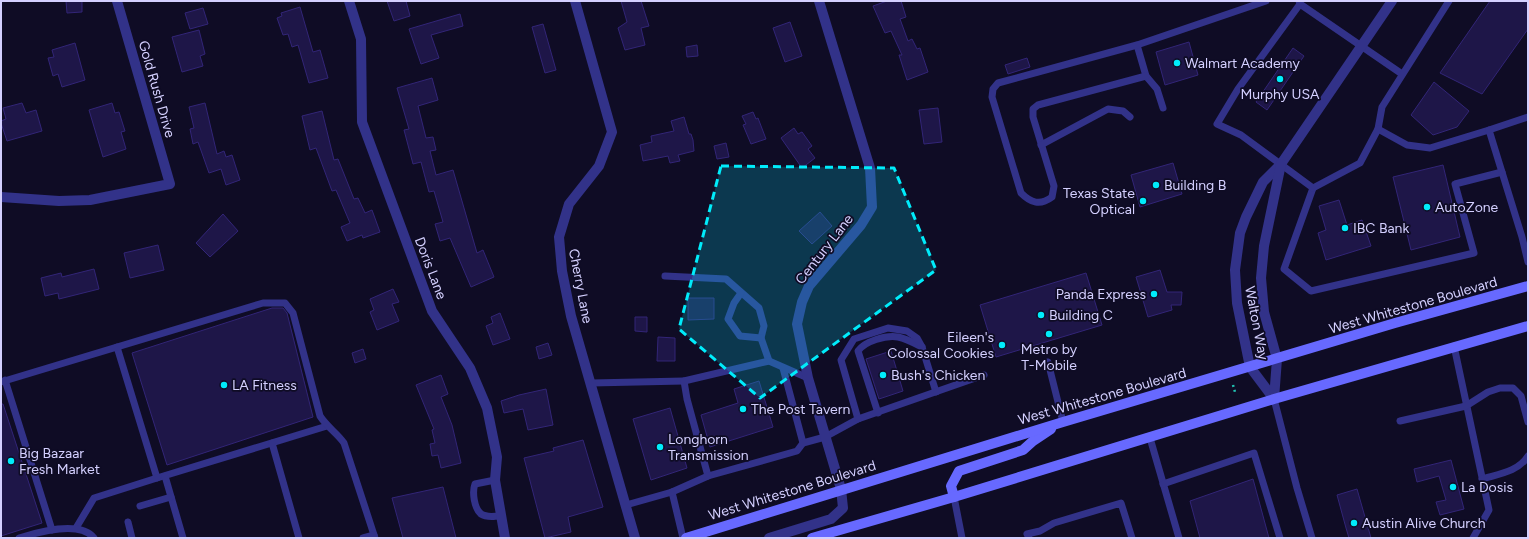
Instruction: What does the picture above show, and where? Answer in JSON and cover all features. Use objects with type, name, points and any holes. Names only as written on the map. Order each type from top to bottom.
[{"type":"main road","name":"West Whitestone Boulevard","points":[[684,538],[1063,422],[1395,323],[1528,286]]},
{"type":"main road","points":[[812,538],[954,497],[1274,399],[1454,346],[1528,326]]},
{"type":"main road","points":[[954,497],[951,486],[959,471],[1023,450],[1032,441],[1063,422]]},
{"type":"street","name":"Gold Rush Drive","points":[[1,197],[59,201],[90,200],[170,184],[117,1]]},
{"type":"street","name":"Doris Lane","points":[[349,1],[361,39],[362,122],[432,311],[470,368],[487,408],[497,458],[495,480],[505,538]]},
{"type":"street","name":"Cherry Lane","points":[[575,1],[612,132],[599,166],[569,204],[559,237],[562,271],[571,316],[636,538]]},
{"type":"street","name":"Century Lane","points":[[769,538],[831,519],[843,508],[841,489],[808,378],[797,324],[802,302],[809,286],[861,225],[872,207],[870,168],[819,1]]},
{"type":"street","name":"Walton Way","points":[[1274,399],[1250,367],[1236,297],[1235,270],[1240,233],[1263,182],[1281,164],[1392,1]]},
{"type":"street","name":"Walton Way","points":[[1274,399],[1277,359],[1264,312],[1261,278],[1264,246],[1281,164]]},
{"type":"lane","points":[[1146,76],[1038,105],[1033,109],[1033,117],[1054,186],[1054,192],[1052,198],[1047,201],[1034,202],[1021,193],[992,97],[993,89],[998,83],[1137,45],[1266,1]]},
{"type":"lane","points":[[1449,1],[1382,107],[1378,130],[1360,163],[1313,188],[1284,269],[1311,291],[1474,253],[1455,184],[1502,172]]},
{"type":"lane","points":[[1313,188],[1241,135],[1217,124],[1238,89],[1299,2],[1402,74]]},
{"type":"lane","points":[[1137,45],[1146,76],[1157,89],[1163,108]]},
{"type":"lane","points":[[1041,145],[1108,110],[1122,111],[1130,117]]},
{"type":"lane","points":[[1378,130],[1406,145],[1430,148],[1528,117]]},
{"type":"lane","points":[[1489,130],[1522,237],[1528,262]]},
{"type":"lane","points":[[665,276],[726,279],[759,308],[764,326],[761,338],[769,361]]},
{"type":"lane","points":[[741,293],[734,303],[728,319],[740,336],[761,338]]},
{"type":"lane","points":[[52,530],[3,381],[263,303],[285,303],[293,313],[320,416],[327,426],[338,434],[344,443],[374,536],[364,538]]},
{"type":"lane","points":[[858,419],[841,360],[854,339],[888,328],[907,331],[917,338],[922,347],[936,392]]},
{"type":"lane","points":[[878,413],[858,351],[861,346],[896,337],[922,347]]},
{"type":"lane","points":[[1454,346],[1489,510],[1473,538]]},
{"type":"lane","points":[[117,347],[157,478]]},
{"type":"lane","points":[[591,383],[684,381],[769,361],[808,378]]},
{"type":"lane","points":[[1048,362],[1063,422]]},
{"type":"lane","points":[[783,368],[803,443]]},
{"type":"lane","points":[[626,505],[672,492],[708,476],[797,451],[803,443],[825,437],[858,419],[984,375]]},
{"type":"lane","points":[[684,381],[687,399],[708,476]]},
{"type":"lane","points":[[1400,421],[1466,406],[1488,392],[1500,388],[1513,388],[1521,396],[1528,422]]},
{"type":"lane","points":[[1274,399],[1297,488],[1312,538]]},
{"type":"lane","points":[[76,528],[94,498],[327,426]]},
{"type":"lane","points":[[1150,438],[1179,538]]},
{"type":"lane","points":[[272,444],[300,538]]},
{"type":"lane","points":[[1163,484],[1254,453],[1280,538]]},
{"type":"lane","points":[[1482,479],[1508,472],[1524,461],[1528,456]]},
{"type":"lane","points":[[165,476],[183,538]]},
{"type":"lane","points":[[495,480],[475,484],[473,489],[476,505],[481,514],[489,517],[500,516]]},
{"type":"lane","points":[[672,492],[684,538]]},
{"type":"lane","points":[[140,506],[171,497]]},
{"type":"lane","points":[[954,497],[962,538]]},
{"type":"lane","points":[[1029,538],[1027,534],[1040,531],[1054,523],[1121,503],[1131,538]]},
{"type":"lane","points":[[128,522],[132,538]]},
{"type":"lane","points":[[19,538],[52,530],[76,528],[94,538]]},
{"type":"path","points":[[1233,384],[1235,392]]},
{"type":"highlighted area","points":[[721,166],[894,168],[936,270],[760,398],[679,329]]},
{"type":"building","points":[[66,1],[82,1],[82,12],[67,13]]},
{"type":"building","points":[[387,1],[406,1],[410,16],[394,21]]},
{"type":"building","points":[[621,1],[641,1],[649,26],[641,28],[645,45],[625,50],[618,28],[627,22]]},
{"type":"building","points":[[887,1],[901,1],[906,17],[900,19],[908,41],[912,39],[917,49],[920,48],[928,72],[907,80],[899,55],[902,55],[891,31],[885,33],[873,6]]},
{"type":"building","points":[[1490,1],[1528,1],[1528,29],[1482,94],[1440,73]]},
{"type":"building","points":[[300,7],[313,52],[320,50],[328,78],[309,83],[298,45],[292,47],[288,34],[283,35],[277,18],[282,16],[281,13]]},
{"type":"building","points":[[203,8],[208,24],[190,29],[185,13]]},
{"type":"building","points":[[460,14],[463,26],[431,35],[439,58],[421,64],[409,29]]},
{"type":"building","points":[[790,22],[802,56],[785,62],[773,28]]},
{"type":"building","points":[[543,24],[556,70],[545,73],[532,27]]},
{"type":"building","points":[[199,30],[205,54],[200,56],[203,66],[182,72],[172,37]]},
{"type":"building","name":"Walmart Academy","points":[[1189,42],[1198,75],[1165,85],[1156,52]]},
{"type":"building","points":[[75,43],[85,80],[62,87],[58,74],[53,76],[48,58],[54,57],[52,50]]},
{"type":"building","points":[[697,45],[698,56],[687,57],[686,47]]},
{"type":"building","name":"Murphy USA","points":[[1293,48],[1304,56],[1267,110],[1256,102]]},
{"type":"building","points":[[1027,58],[1030,67],[1008,74],[1005,65]]},
{"type":"building","points":[[432,78],[438,100],[418,106],[426,138],[433,137],[436,150],[430,151],[436,175],[453,170],[477,253],[483,250],[494,277],[471,287],[450,238],[440,241],[435,224],[443,222],[434,191],[429,192],[421,162],[413,164],[404,130],[409,129],[397,88]]},
{"type":"building","points":[[1434,82],[1469,111],[1457,127],[1433,135],[1411,115]]},
{"type":"building","points":[[22,103],[26,113],[36,110],[42,131],[7,141],[1,123],[1,121],[6,119],[3,108]]},
{"type":"building","points":[[112,103],[115,113],[119,112],[125,131],[121,132],[126,149],[103,157],[89,110]]},
{"type":"building","points":[[205,103],[217,154],[224,151],[226,157],[232,155],[240,180],[226,185],[221,169],[209,173],[198,142],[193,144],[190,129],[194,128],[189,107]]},
{"type":"building","points":[[938,108],[942,142],[924,144],[919,110]]},
{"type":"building","points":[[322,111],[334,160],[338,159],[354,199],[358,198],[365,213],[372,210],[380,232],[363,238],[362,235],[347,241],[341,227],[350,223],[336,190],[332,191],[316,148],[310,150],[302,116]]},
{"type":"building","points":[[753,112],[756,119],[758,118],[766,139],[751,144],[743,125],[746,124],[742,116]]},
{"type":"building","points":[[684,117],[689,134],[691,134],[693,140],[694,151],[678,155],[680,161],[670,163],[668,156],[643,161],[640,145],[652,142],[651,136],[674,131],[671,121]]},
{"type":"building","points":[[794,128],[798,134],[802,132],[812,146],[808,149],[815,158],[802,168],[781,138]]},
{"type":"building","points":[[726,143],[729,157],[717,159],[714,146]]},
{"type":"building","name":"Building B","points":[[1173,163],[1182,194],[1140,207],[1131,175]]},
{"type":"building","name":"AutoZone","points":[[1443,165],[1460,237],[1411,250],[1393,177]]},
{"type":"building","name":"IBC Bank","points":[[1339,200],[1347,225],[1362,220],[1371,246],[1326,260],[1318,233],[1326,230],[1319,206]]},
{"type":"building","points":[[820,212],[832,226],[812,244],[799,231]]},
{"type":"building","points":[[223,214],[238,231],[210,257],[196,243]]},
{"type":"building","points":[[158,245],[164,270],[130,278],[124,253]]},
{"type":"building","points":[[94,269],[99,289],[59,299],[58,293],[45,296],[41,278],[61,273],[62,277]]},
{"type":"building","name":"Panda Express","points":[[1160,270],[1167,292],[1182,292],[1181,305],[1171,305],[1172,310],[1148,317],[1136,277]]},
{"type":"building","name":"Building C","points":[[1086,273],[1102,325],[996,357],[980,305]]},
{"type":"building","points":[[393,289],[399,302],[392,304],[399,321],[377,330],[370,312],[374,310],[370,299]]},
{"type":"building","points":[[688,298],[714,298],[714,319],[688,320]]},
{"type":"building","name":"LA Fitness","points":[[272,308],[283,308],[287,313],[313,417],[167,465],[132,353]]},
{"type":"building","points":[[500,313],[510,339],[493,345],[486,326],[493,323],[491,317]]},
{"type":"building","points":[[635,317],[647,317],[647,332],[635,331]]},
{"type":"building","points":[[658,337],[675,338],[675,361],[657,361]]},
{"type":"building","points":[[548,343],[552,355],[539,359],[536,347]]},
{"type":"building","points":[[363,349],[366,359],[355,363],[352,353]]},
{"type":"building","name":"Bush's Chicken","points":[[891,351],[903,391],[879,399],[866,359]]},
{"type":"building","points":[[441,375],[448,394],[441,397],[452,425],[461,463],[441,468],[438,455],[432,456],[430,444],[435,443],[432,430],[434,429],[416,385]]},
{"type":"building","name":"The Post Tavern","points":[[759,381],[773,427],[710,447],[701,415],[738,403],[734,389]]},
{"type":"building","points":[[546,389],[553,425],[528,430],[523,409],[504,413],[501,401]]},
{"type":"building","name":"Big Bazaar Fresh Market","points":[[1,404],[3,404],[42,523],[1,536]]},
{"type":"building","points":[[670,408],[687,468],[651,480],[633,419]]},
{"type":"building","points":[[583,440],[603,507],[568,517],[571,532],[545,538],[524,458],[554,451],[553,448]]},
{"type":"building","points":[[1451,460],[1464,509],[1440,515],[1436,502],[1446,500],[1439,476],[1417,482],[1414,469]]},
{"type":"building","points":[[1253,479],[1269,538],[1200,538],[1190,501]]},
{"type":"building","points":[[443,487],[456,538],[403,538],[392,498]]},
{"type":"building","points":[[1357,489],[1371,538],[1349,538],[1346,528],[1337,495]]},
{"type":"place","name":"Walmart Academy","points":[[1177,63]]},
{"type":"place","name":"Murphy USA","points":[[1280,79]]},
{"type":"place","name":"Building B","points":[[1156,185]]},
{"type":"place","name":"Texas State Optical","points":[[1143,201]]},
{"type":"place","name":"AutoZone","points":[[1427,207]]},
{"type":"place","name":"IBC Bank","points":[[1345,228]]},
{"type":"place","name":"Panda Express","points":[[1154,294]]},
{"type":"place","name":"Building C","points":[[1041,315]]},
{"type":"place","name":"Metro by T-Mobile","points":[[1049,334]]},
{"type":"place","name":"Eileen's Colossal Cookies","points":[[1002,345]]},
{"type":"place","name":"Bush's Chicken","points":[[883,375]]},
{"type":"place","name":"LA Fitness","points":[[224,385]]},
{"type":"place","name":"The Post Tavern","points":[[743,409]]},
{"type":"place","name":"Longhorn Transmission","points":[[660,447]]},
{"type":"place","name":"Big Bazaar Fresh Market","points":[[11,461]]},
{"type":"place","name":"La Dosis","points":[[1453,487]]},
{"type":"place","name":"Austin Alive Church","points":[[1354,523]]}]
